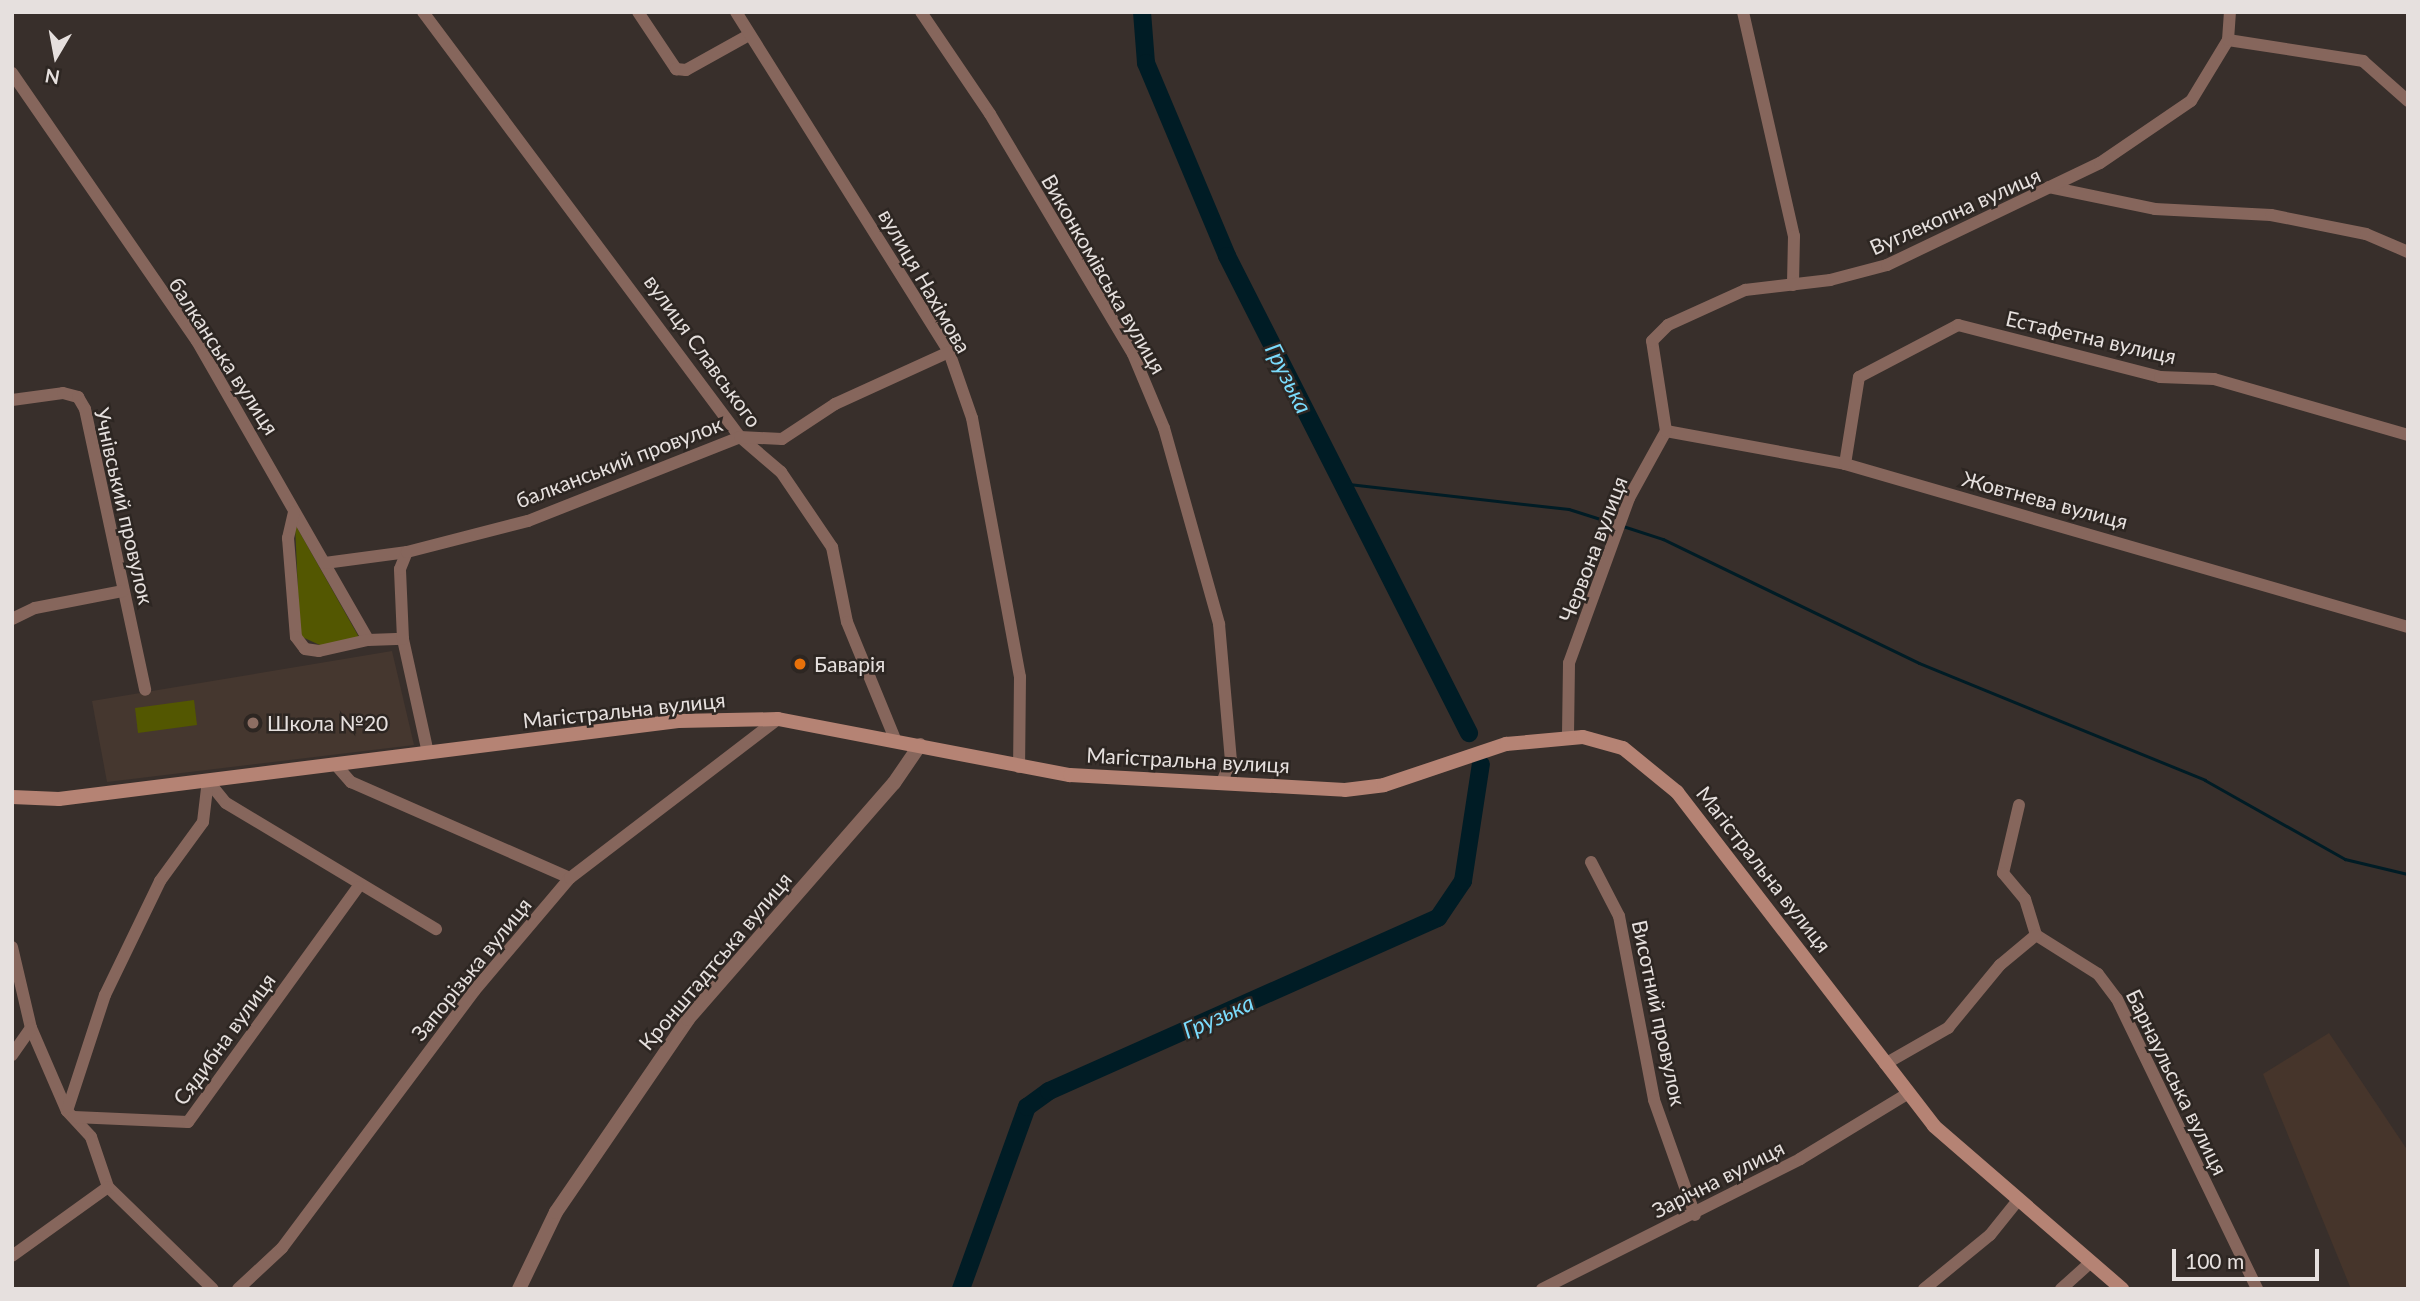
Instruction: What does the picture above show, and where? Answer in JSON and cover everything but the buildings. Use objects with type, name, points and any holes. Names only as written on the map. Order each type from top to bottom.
[{"type":"main road","name":"Магістральна вулиця","points":[[12,797],[59,799],[678,721],[778,719],[895,739],[1019,767],[1345,790],[1384,785],[1506,744],[1568,735],[1623,748],[1677,792],[1907,1094],[2018,1200],[2122,1289]]},
{"type":"street","name":"вулиця Славського","points":[[423,12],[740,437],[782,472],[832,547],[847,622],[895,739]]},
{"type":"street","points":[[638,12],[676,69],[686,69],[749,35]]},
{"type":"street","name":"вулиця Нахімова","points":[[736,12],[949,352],[972,418],[1020,677],[1019,767]]},
{"type":"street","name":"Виконкомівська вулиця","points":[[921,12],[990,114],[1133,354],[1164,428],[1219,624],[1231,760],[1222,782]]},
{"type":"street","points":[[1743,12],[1794,236],[1793,285]]},
{"type":"street","points":[[2049,187],[2100,163],[2190,101],[2228,40],[2230,12]]},
{"type":"street","points":[[2228,40],[2363,61],[2408,100]]},
{"type":"street","name":"балканська вулиця","points":[[12,73],[197,341],[368,640]]},
{"type":"street","name":"Вуглекопна вулиця","points":[[1666,431],[1652,341],[1668,325],[1745,290],[1793,285],[1887,265],[2049,187],[2155,209],[2271,215],[2366,234],[2408,252]]},
{"type":"street","name":"Естафетна вулиця","points":[[1845,464],[1859,377],[1958,325],[2160,377],[2214,379],[2408,435]]},
{"type":"street","name":"балканський провулок","points":[[325,563],[407,552],[528,521],[740,437],[782,439],[835,404],[949,352]]},
{"type":"street","name":"Учнівський провулок","points":[[12,400],[63,393],[78,397],[85,409],[145,690]]},
{"type":"street","name":"Жовтнева вулиця","points":[[1666,431],[1845,464],[2408,627]]},
{"type":"street","name":"Червона вулиця","points":[[1568,735],[1569,663],[1629,498],[1666,431]]},
{"type":"street","points":[[294,512],[288,538],[296,637],[305,649],[319,651],[368,640],[403,639]]},
{"type":"street","points":[[407,552],[400,569],[403,639],[428,752]]},
{"type":"street","points":[[12,619],[35,608],[123,591]]},
{"type":"street","name":"Запорізька вулиця","points":[[238,1289],[282,1248],[474,991],[570,878],[778,719]]},
{"type":"street","points":[[895,739],[901,769]]},
{"type":"street","name":"Кронштадтська вулиця","points":[[519,1289],[563,1201],[688,1019],[920,745]]},
{"type":"street","points":[[336,765],[351,782],[570,878]]},
{"type":"street","points":[[208,780],[226,803],[358,887],[436,929]]},
{"type":"street","points":[[70,1114],[105,995],[160,881],[203,822],[208,780]]},
{"type":"street","points":[[1885,1064],[1948,1028],[2000,965],[2036,935],[2025,899],[2003,873],[2019,805]]},
{"type":"street","name":"Висотний провулок","points":[[1591,862],[1619,916],[1654,1100],[1695,1215]]},
{"type":"street","name":"Сядибна вулиця","points":[[70,1114],[188,1122],[358,887]]},
{"type":"street","name":"Барнаульська вулиця","points":[[2036,935],[2098,974],[2117,999],[2257,1289]]},
{"type":"street","points":[[12,947],[32,1028],[70,1114],[91,1137],[108,1187],[213,1289]]},
{"type":"street","points":[[12,1055],[32,1028]]},
{"type":"street","name":"Зарічна вулиця","points":[[1542,1289],[1695,1215],[1907,1094]]},
{"type":"street","points":[[12,1256],[108,1187]]},
{"type":"street","points":[[1924,1289],[1990,1235],[2018,1200]]},
{"type":"street","points":[[2061,1289],[2091,1262]]},
{"type":"shaded area","points":[[295,524],[360,639],[322,646],[300,636]]},
{"type":"shaded area","name":"Школа №20","points":[[392,651],[414,745],[107,782],[92,701]]},
{"type":"shaded area","points":[[194,700],[197,725],[138,733],[135,708]]},
{"type":"shaded area","points":[[2329,1033],[2408,1151],[2408,1289],[2351,1289],[2263,1074]]},
{"type":"waterway","name":"Грузька","points":[[1142,12],[1146,63],[1227,256],[1469,733]]},
{"type":"waterway","points":[[1340,483],[1569,509],[1616,524]]},
{"type":"waterway","points":[[1623,526],[1663,539],[1919,663],[2205,780],[2345,859],[2408,874]]},
{"type":"waterway","name":"Грузька","points":[[961,1289],[1027,1107],[1049,1091],[1438,918],[1463,881],[1481,764]]},
{"type":"place","name":"Баварія","points":[[800,664]]},
{"type":"place","name":"Школа №20","points":[[253,723]]}]
